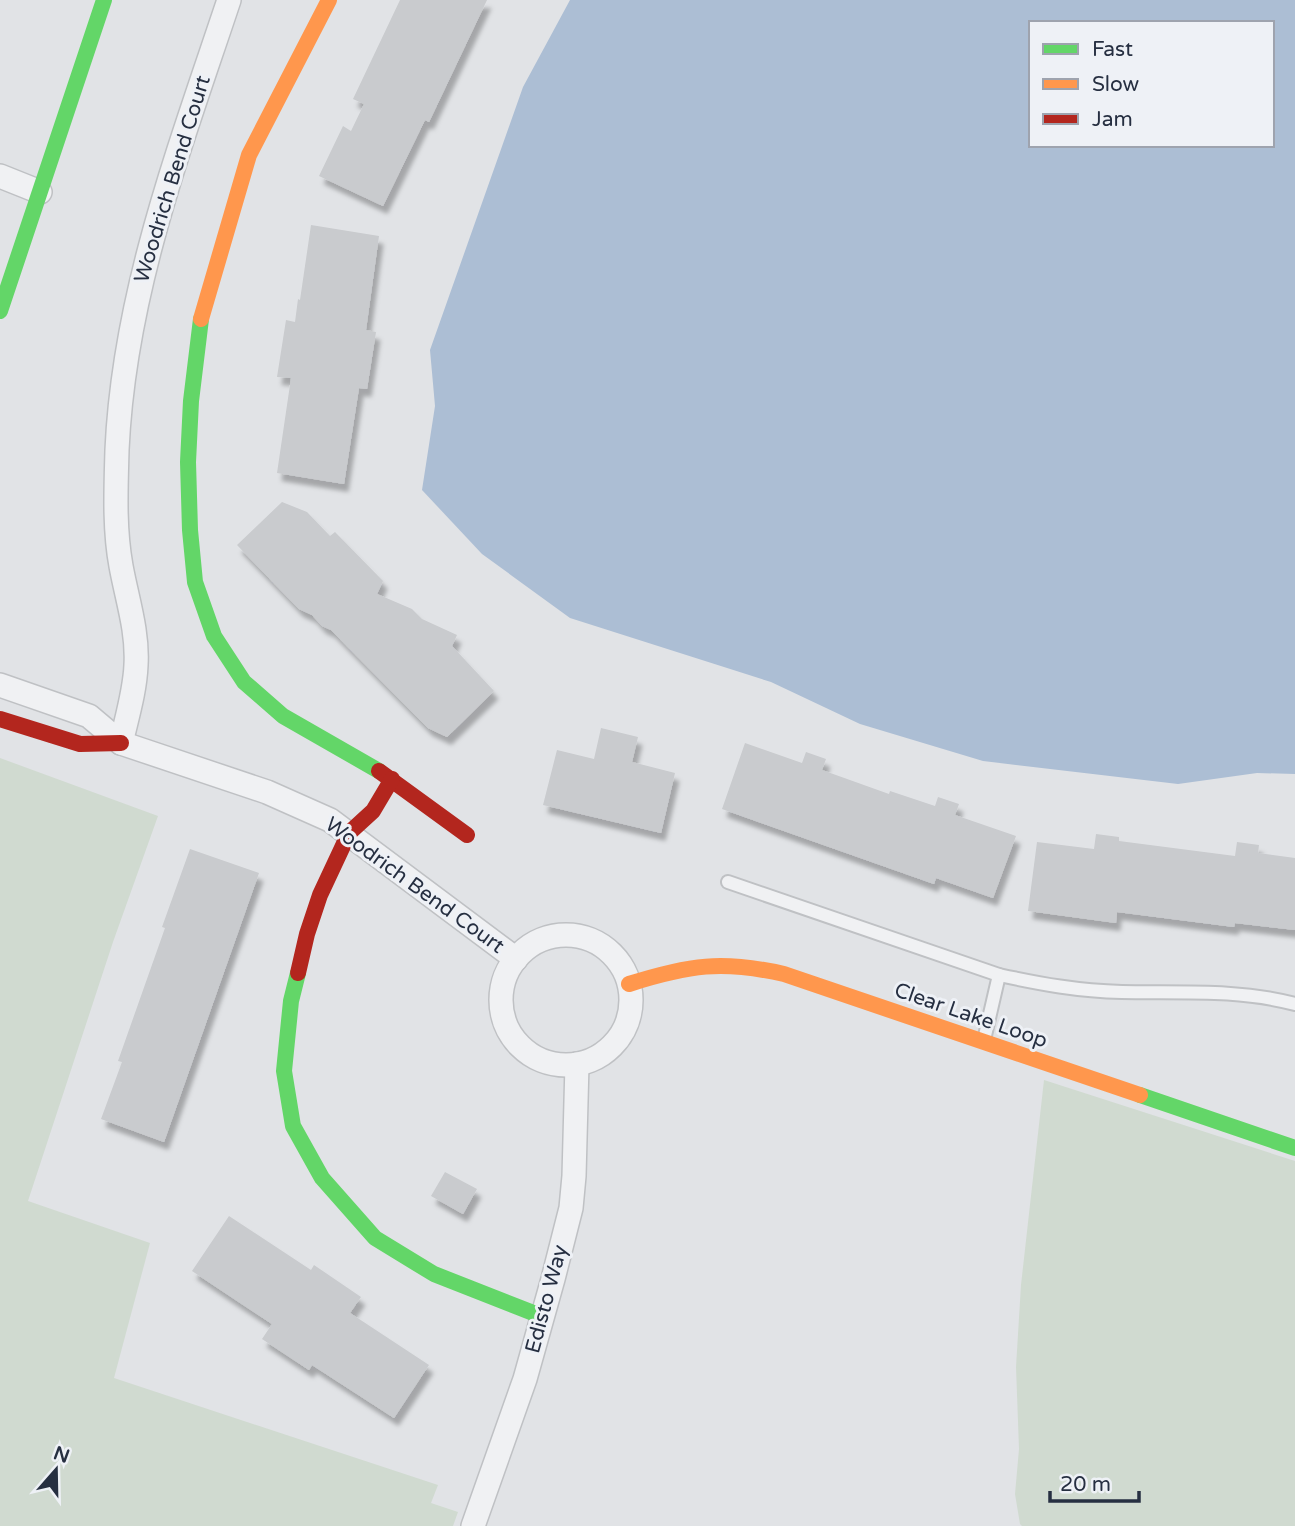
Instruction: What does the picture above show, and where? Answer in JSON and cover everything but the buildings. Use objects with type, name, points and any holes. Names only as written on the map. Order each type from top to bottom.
[{"type":"street","points":[[0,311],[104,0]]},
{"type":"street","name":"Woodrich Bend Court","points":[[229,0],[161,202],[140,279],[126,358],[117,448],[116,532],[135,634],[136,665],[121,743],[267,792],[330,820],[516,959]]},
{"type":"street","points":[[329,0],[249,155],[201,319],[189,430],[190,530],[195,582],[214,636],[244,682],[283,716],[392,779],[467,835]]},
{"type":"street","points":[[0,176],[40,192]]},
{"type":"street","points":[[11,689],[89,716],[121,743],[80,744],[6,721],[11,689]]},
{"type":"street","points":[[392,779],[373,811],[349,833],[316,908],[291,1001],[284,1071],[293,1126],[322,1178],[374,1238],[434,1274],[541,1316]]},
{"type":"street","points":[[570,935],[590,939],[608,950],[621,965],[629,984],[631,1006],[626,1026],[606,1051],[577,1064],[557,1064],[538,1059],[522,1048],[509,1032],[502,1014],[501,995],[506,976],[516,959],[531,945],[549,937],[570,935]]},
{"type":"street","name":"Clear Lake Loop","points":[[629,984],[684,967],[716,963],[748,965],[784,974],[1295,1148]]},
{"type":"street","name":"Edisto Way","points":[[473,1526],[524,1379],[571,1208],[577,1064]]},
{"type":"lane","points":[[728,883],[999,975],[1056,988],[1225,993],[1295,1004]]},
{"type":"lane","points":[[983,1042],[999,975]]},
{"type":"shaded area","points":[[0,758],[158,816],[113,942],[28,1201],[150,1243],[114,1378],[438,1485],[431,1503],[458,1512],[453,1526],[0,1526]]},
{"type":"shaded area","points":[[1044,1080],[1295,1161],[1295,1526],[1020,1524],[1015,1494],[1019,1449],[1016,1367],[1021,1285]]},
{"type":"water","points":[[570,0],[1295,0],[1295,774],[1257,773],[1178,784],[983,761],[860,724],[771,682],[570,618],[482,554],[422,490],[435,406],[430,350],[523,87]]},
{"type":"traffic: fast","points":[[0,311],[104,0]]},
{"type":"traffic: fast","points":[[201,319],[191,401],[188,462],[190,530],[195,582],[214,636],[244,682],[283,716],[379,771]]},
{"type":"traffic: fast","points":[[298,973],[291,1001],[284,1071],[293,1126],[322,1178],[375,1238],[434,1274],[541,1316]]},
{"type":"traffic: fast","points":[[1140,1095],[1295,1148]]},
{"type":"traffic: slow","points":[[201,319],[249,155],[329,0]]},
{"type":"traffic: slow","points":[[629,984],[670,972],[706,967],[742,967],[784,974],[1140,1095]]},
{"type":"traffic: jam","points":[[0,719],[80,744],[121,743]]},
{"type":"traffic: jam","points":[[379,771],[467,835]]},
{"type":"traffic: jam","points":[[298,973],[320,895],[349,833],[373,811],[392,779]]}]
